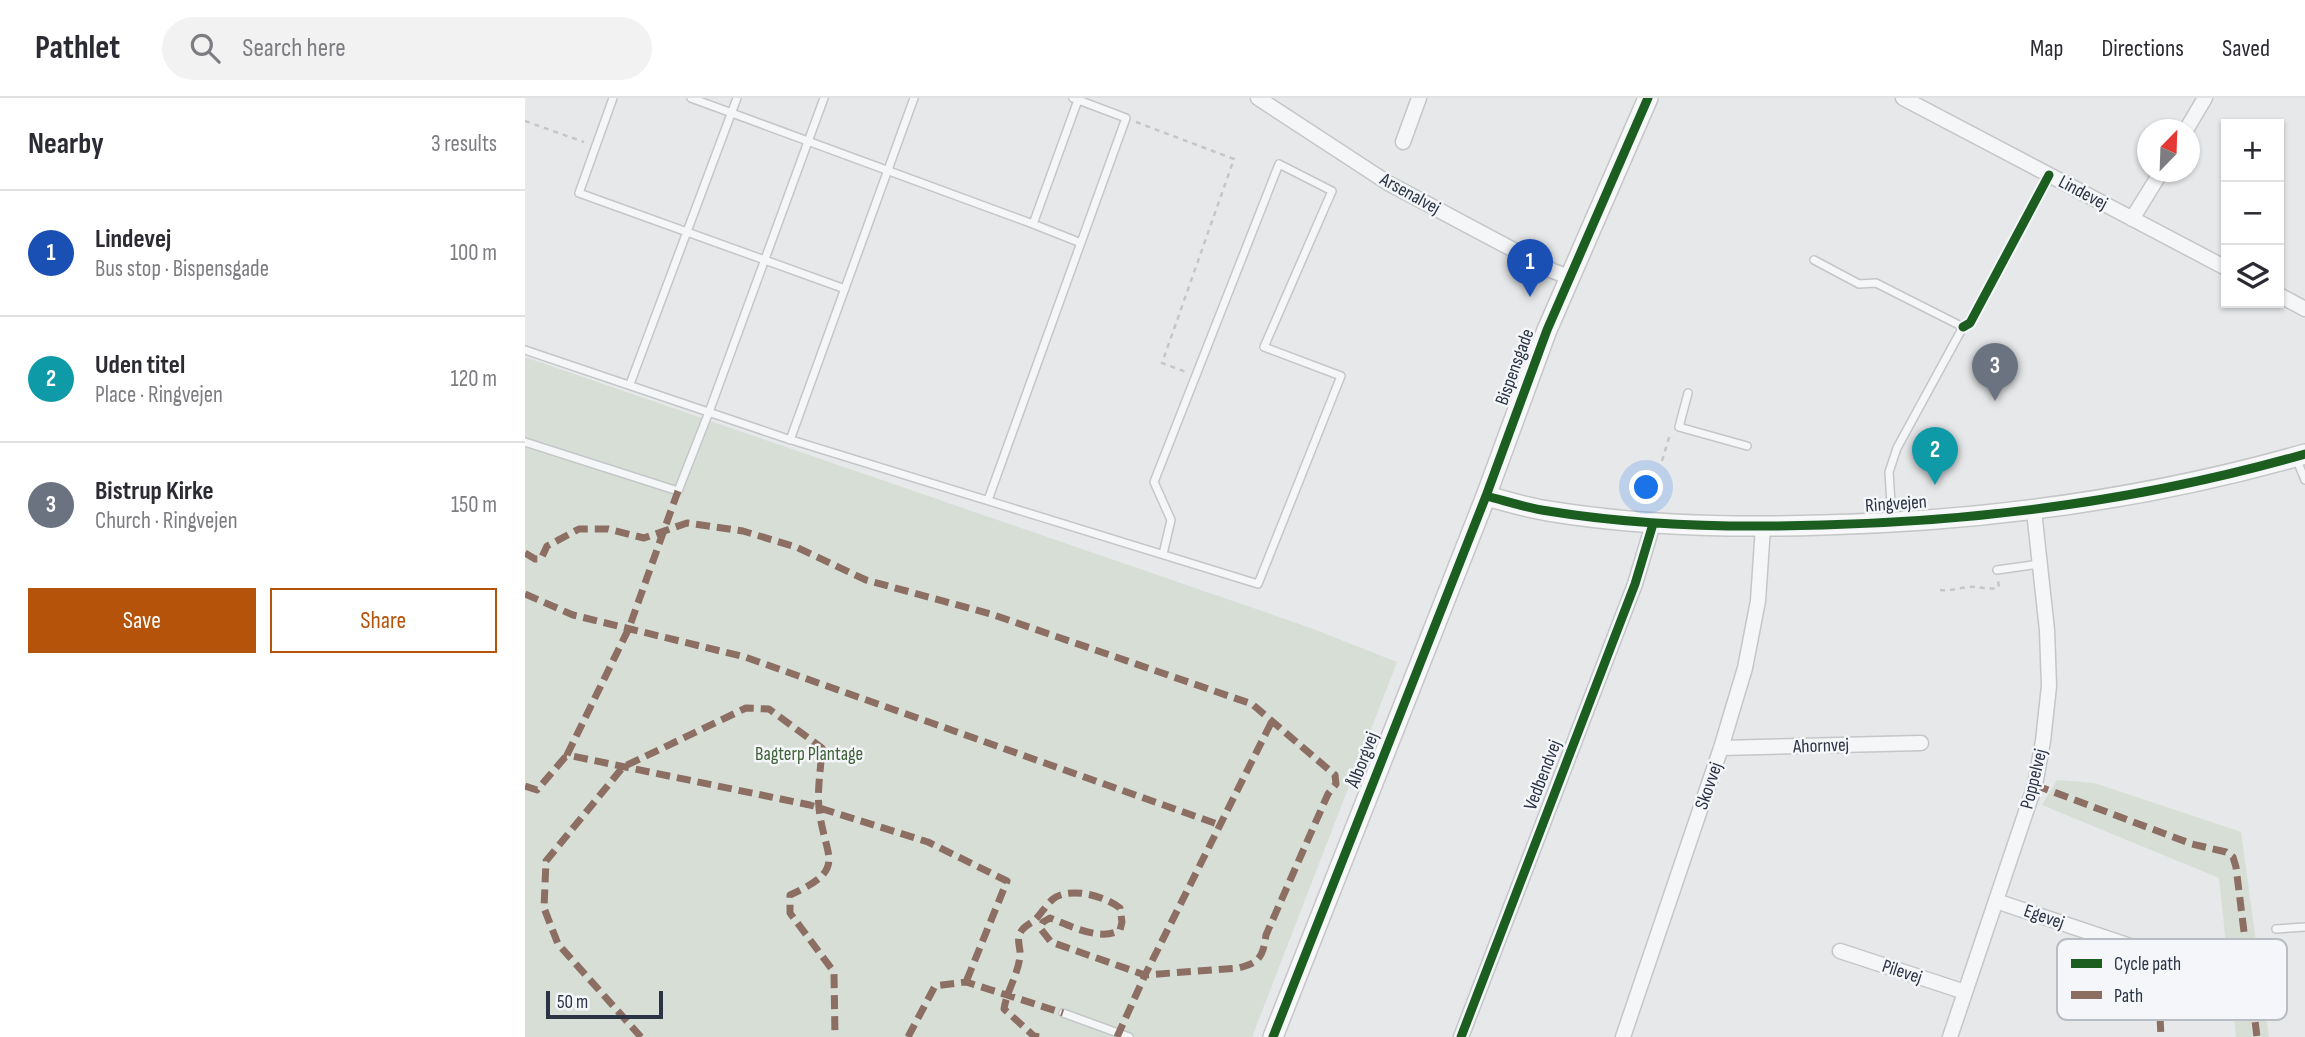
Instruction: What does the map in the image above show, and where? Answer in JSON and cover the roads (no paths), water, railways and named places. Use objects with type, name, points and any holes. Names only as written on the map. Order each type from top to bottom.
[{"type":"main road","name":"Bispensgade","points":[[1486,496],[1569,277],[1649,98]]},
{"type":"main road","name":"Ringvejen","points":[[1486,496],[1546,511],[1653,524],[1763,527],[1892,523],[2034,510],[2175,487],[2300,456]]},
{"type":"main road","name":"Ålborgvej","points":[[1273,1037],[1486,496]]},
{"type":"street","name":"Arsenalvej","points":[[1258,98],[1388,183],[1569,277]]},
{"type":"street","points":[[1403,142],[1419,98]]},
{"type":"street","points":[[2193,119],[2205,98]]},
{"type":"street","name":"Lindevej","points":[[1912,100],[2221,265]]},
{"type":"street","points":[[2132,219],[2155,182]]},
{"type":"street","points":[[2284,298],[2305,309]]},
{"type":"street","name":"Poppelvej","points":[[1949,1037],[2035,785],[2043,741],[2049,686],[2047,630],[2034,510]]},
{"type":"street","name":"Vedbendvej","points":[[1461,1037],[1635,584],[1653,524]]},
{"type":"street","name":"Skovvej","points":[[1623,1037],[1721,748],[1745,668],[1758,601],[1763,527]]},
{"type":"street","name":"Ahornvej","points":[[1721,748],[1921,743]]},
{"type":"street","name":"Egevej","points":[[1996,901],[2109,939]]},
{"type":"street","name":"Pilevej","points":[[1840,951],[1965,992]]},
{"type":"lane","points":[[613,98],[579,192],[845,289]]},
{"type":"lane","points":[[691,98],[1081,243]]},
{"type":"lane","points":[[630,384],[737,98]]},
{"type":"lane","points":[[525,442],[678,491],[824,98]]},
{"type":"lane","points":[[790,440],[913,98]]},
{"type":"lane","points":[[988,500],[1126,118],[1076,99],[1033,224]]},
{"type":"lane","points":[[525,350],[790,440],[1258,584],[1341,376],[1264,347],[1332,191],[1279,164],[1154,482],[1171,520],[1163,554]]},
{"type":"lane","name":"Ringvejen","points":[[1814,260],[1859,284],[1876,283],[1963,327],[1897,448],[1889,472],[1892,523]]},
{"type":"lane","points":[[1688,393],[1679,427],[1747,446]]},
{"type":"lane","points":[[2300,456],[2305,480]]},
{"type":"lane","points":[[1997,570],[2040,564]]},
{"type":"lane","points":[[2276,929],[2305,927]]},
{"type":"lane","points":[[1063,1013],[1129,1037]]},
{"type":"place","name":"Lindevej","points":[[1530,297]]},
{"type":"place","name":"Bistrup Kirke","points":[[1995,401]]},
{"type":"place","name":"Uden titel","points":[[1935,485]]},
{"type":"park label","name":"Bagterp Plantage","points":[[809,754]]}]
